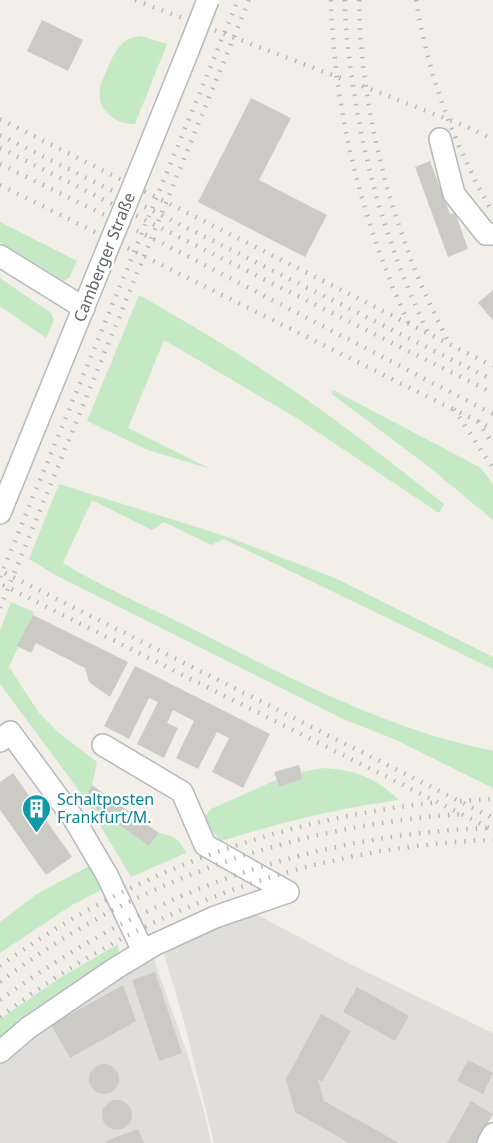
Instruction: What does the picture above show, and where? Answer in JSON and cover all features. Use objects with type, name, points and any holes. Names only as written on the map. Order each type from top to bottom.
[{"type":"street","name":"Camberger Straße","points":[[0,513],[208,0]]},
{"type":"street","points":[[440,139],[454,194],[486,234],[493,234]]},
{"type":"street","points":[[0,256],[84,308]]},
{"type":"street","points":[[0,741],[10,732],[74,819],[107,876],[143,951]]},
{"type":"street","points":[[0,1052],[28,1028],[143,951],[215,917],[288,892],[205,845],[182,792],[104,745]]},
{"type":"street","points":[[488,1143],[493,1134]]},
{"type":"shaded area","points":[[256,914],[348,963],[493,1033],[493,1114],[476,1143],[214,1143],[184,1021],[161,944]]},
{"type":"shaded area","points":[[152,954],[188,1056],[211,1143],[0,1143],[0,1052]]},
{"type":"green space","points":[[141,36],[167,44],[135,124],[128,124],[115,119],[104,110],[100,89],[118,48],[127,40]]},
{"type":"green space","points":[[0,222],[77,261],[69,278],[64,281],[0,242]]},
{"type":"green space","points":[[0,278],[51,313],[54,320],[46,338],[0,306]]},
{"type":"green space","points":[[139,295],[239,354],[335,420],[444,504],[439,513],[295,417],[164,340],[128,428],[211,469],[148,450],[87,421]]},
{"type":"green space","points":[[333,390],[481,468],[493,484],[493,520],[429,467],[332,394]]},
{"type":"green space","points":[[59,484],[225,536],[335,578],[493,657],[493,669],[224,539],[211,545],[164,522],[152,530],[92,500],[63,563],[127,598],[339,700],[415,730],[493,751],[493,788],[394,739],[343,719],[57,576],[29,559]]},
{"type":"green space","points":[[11,602],[34,612],[9,667],[39,713],[59,733],[97,762],[92,785],[86,795],[97,809],[149,846],[159,833],[176,839],[186,853],[131,877],[80,792],[0,684],[0,630]]},
{"type":"green space","points":[[324,768],[364,776],[382,786],[399,800],[309,817],[221,841],[207,825],[205,817],[211,809],[276,780],[279,787],[303,779],[301,772]]},
{"type":"green space","points":[[93,864],[107,887],[72,905],[0,953],[0,922],[37,894]]},
{"type":"green space","points":[[118,944],[119,957],[0,1045],[0,1019],[60,978]]},
{"type":"building","points":[[42,20],[83,40],[68,71],[27,51]]},
{"type":"building","points":[[251,98],[291,118],[259,180],[327,215],[305,257],[198,202]]},
{"type":"building","points":[[430,161],[450,214],[455,212],[468,249],[448,257],[415,167]]},
{"type":"building","points":[[493,290],[493,320],[478,303]]},
{"type":"building","points":[[33,615],[128,662],[110,697],[89,682],[85,668],[36,643],[31,653],[17,646]]},
{"type":"building","points":[[135,666],[270,734],[243,788],[212,772],[229,738],[217,732],[198,769],[176,758],[194,721],[173,710],[167,723],[178,728],[164,758],[137,744],[158,702],[149,698],[129,739],[104,726]]},
{"type":"building","points":[[299,765],[303,779],[279,787],[274,772]]},
{"type":"building","name":"Schaltposten Frankfurt/M.","points":[[13,773],[72,857],[46,875],[0,810],[0,782]]},
{"type":"building","points":[[92,785],[159,833],[149,846],[97,809],[86,795]]},
{"type":"building","points":[[155,972],[182,1053],[159,1061],[132,980]]},
{"type":"building","points":[[123,985],[136,1021],[70,1058],[51,1025]]},
{"type":"building","points":[[357,987],[409,1016],[395,1041],[343,1012]]},
{"type":"building","points":[[321,1014],[351,1031],[322,1082],[318,1079],[324,1101],[399,1143],[349,1143],[295,1112],[286,1079]]},
{"type":"building","points":[[468,1060],[493,1073],[483,1094],[457,1081]]},
{"type":"building","points":[[104,1064],[115,1068],[119,1079],[115,1090],[104,1094],[93,1090],[89,1079],[93,1068]]},
{"type":"building","points":[[117,1100],[128,1104],[132,1115],[128,1126],[117,1130],[106,1126],[102,1115],[106,1104]]},
{"type":"building","points":[[471,1101],[493,1114],[476,1143],[447,1143]]},
{"type":"building","points":[[138,1129],[144,1143],[106,1143],[106,1141]]},
{"type":"railway","points":[[135,0],[343,79]]},
{"type":"railway","points":[[0,577],[238,0]]},
{"type":"railway","points":[[0,608],[249,0]]},
{"type":"railway","points":[[331,0],[338,84],[354,166],[377,247],[409,324]]},
{"type":"railway","points":[[345,0],[352,78],[371,177],[402,273],[429,335]]},
{"type":"railway","points":[[359,0],[367,97],[380,161],[413,266],[450,345]]},
{"type":"railway","points":[[416,0],[428,56],[445,110],[467,163],[493,213]]},
{"type":"railway","points":[[362,86],[493,139]]},
{"type":"railway","points":[[0,119],[493,366]]},
{"type":"railway","points":[[0,135],[493,380]]},
{"type":"railway","points":[[0,148],[493,393]]},
{"type":"railway","points":[[0,164],[160,242],[493,414]]},
{"type":"railway","points":[[0,185],[493,429]]},
{"type":"railway","points":[[454,409],[493,468]]},
{"type":"railway","points":[[478,421],[493,444]]},
{"type":"railway","points":[[5,573],[493,818]]},
{"type":"railway","points":[[3,585],[493,830]]},
{"type":"railway","points":[[460,801],[493,799]]},
{"type":"railway","points":[[0,966],[49,933],[101,903],[154,877],[209,855],[322,822],[380,810],[439,802]]},
{"type":"railway","points":[[0,982],[51,946],[104,915],[160,887],[218,864],[278,845],[339,831],[400,820],[462,814]]},
{"type":"railway","points":[[0,1000],[55,962],[112,929],[170,901],[231,877],[293,858],[356,843],[421,833],[487,828]]},
{"type":"railway","points":[[0,1017],[54,978],[111,944],[171,915],[233,890],[296,870],[361,855],[426,845],[493,840]]},
{"type":"place","name":"Schaltposten Frankfurt/M.","points":[[36,834]]}]
